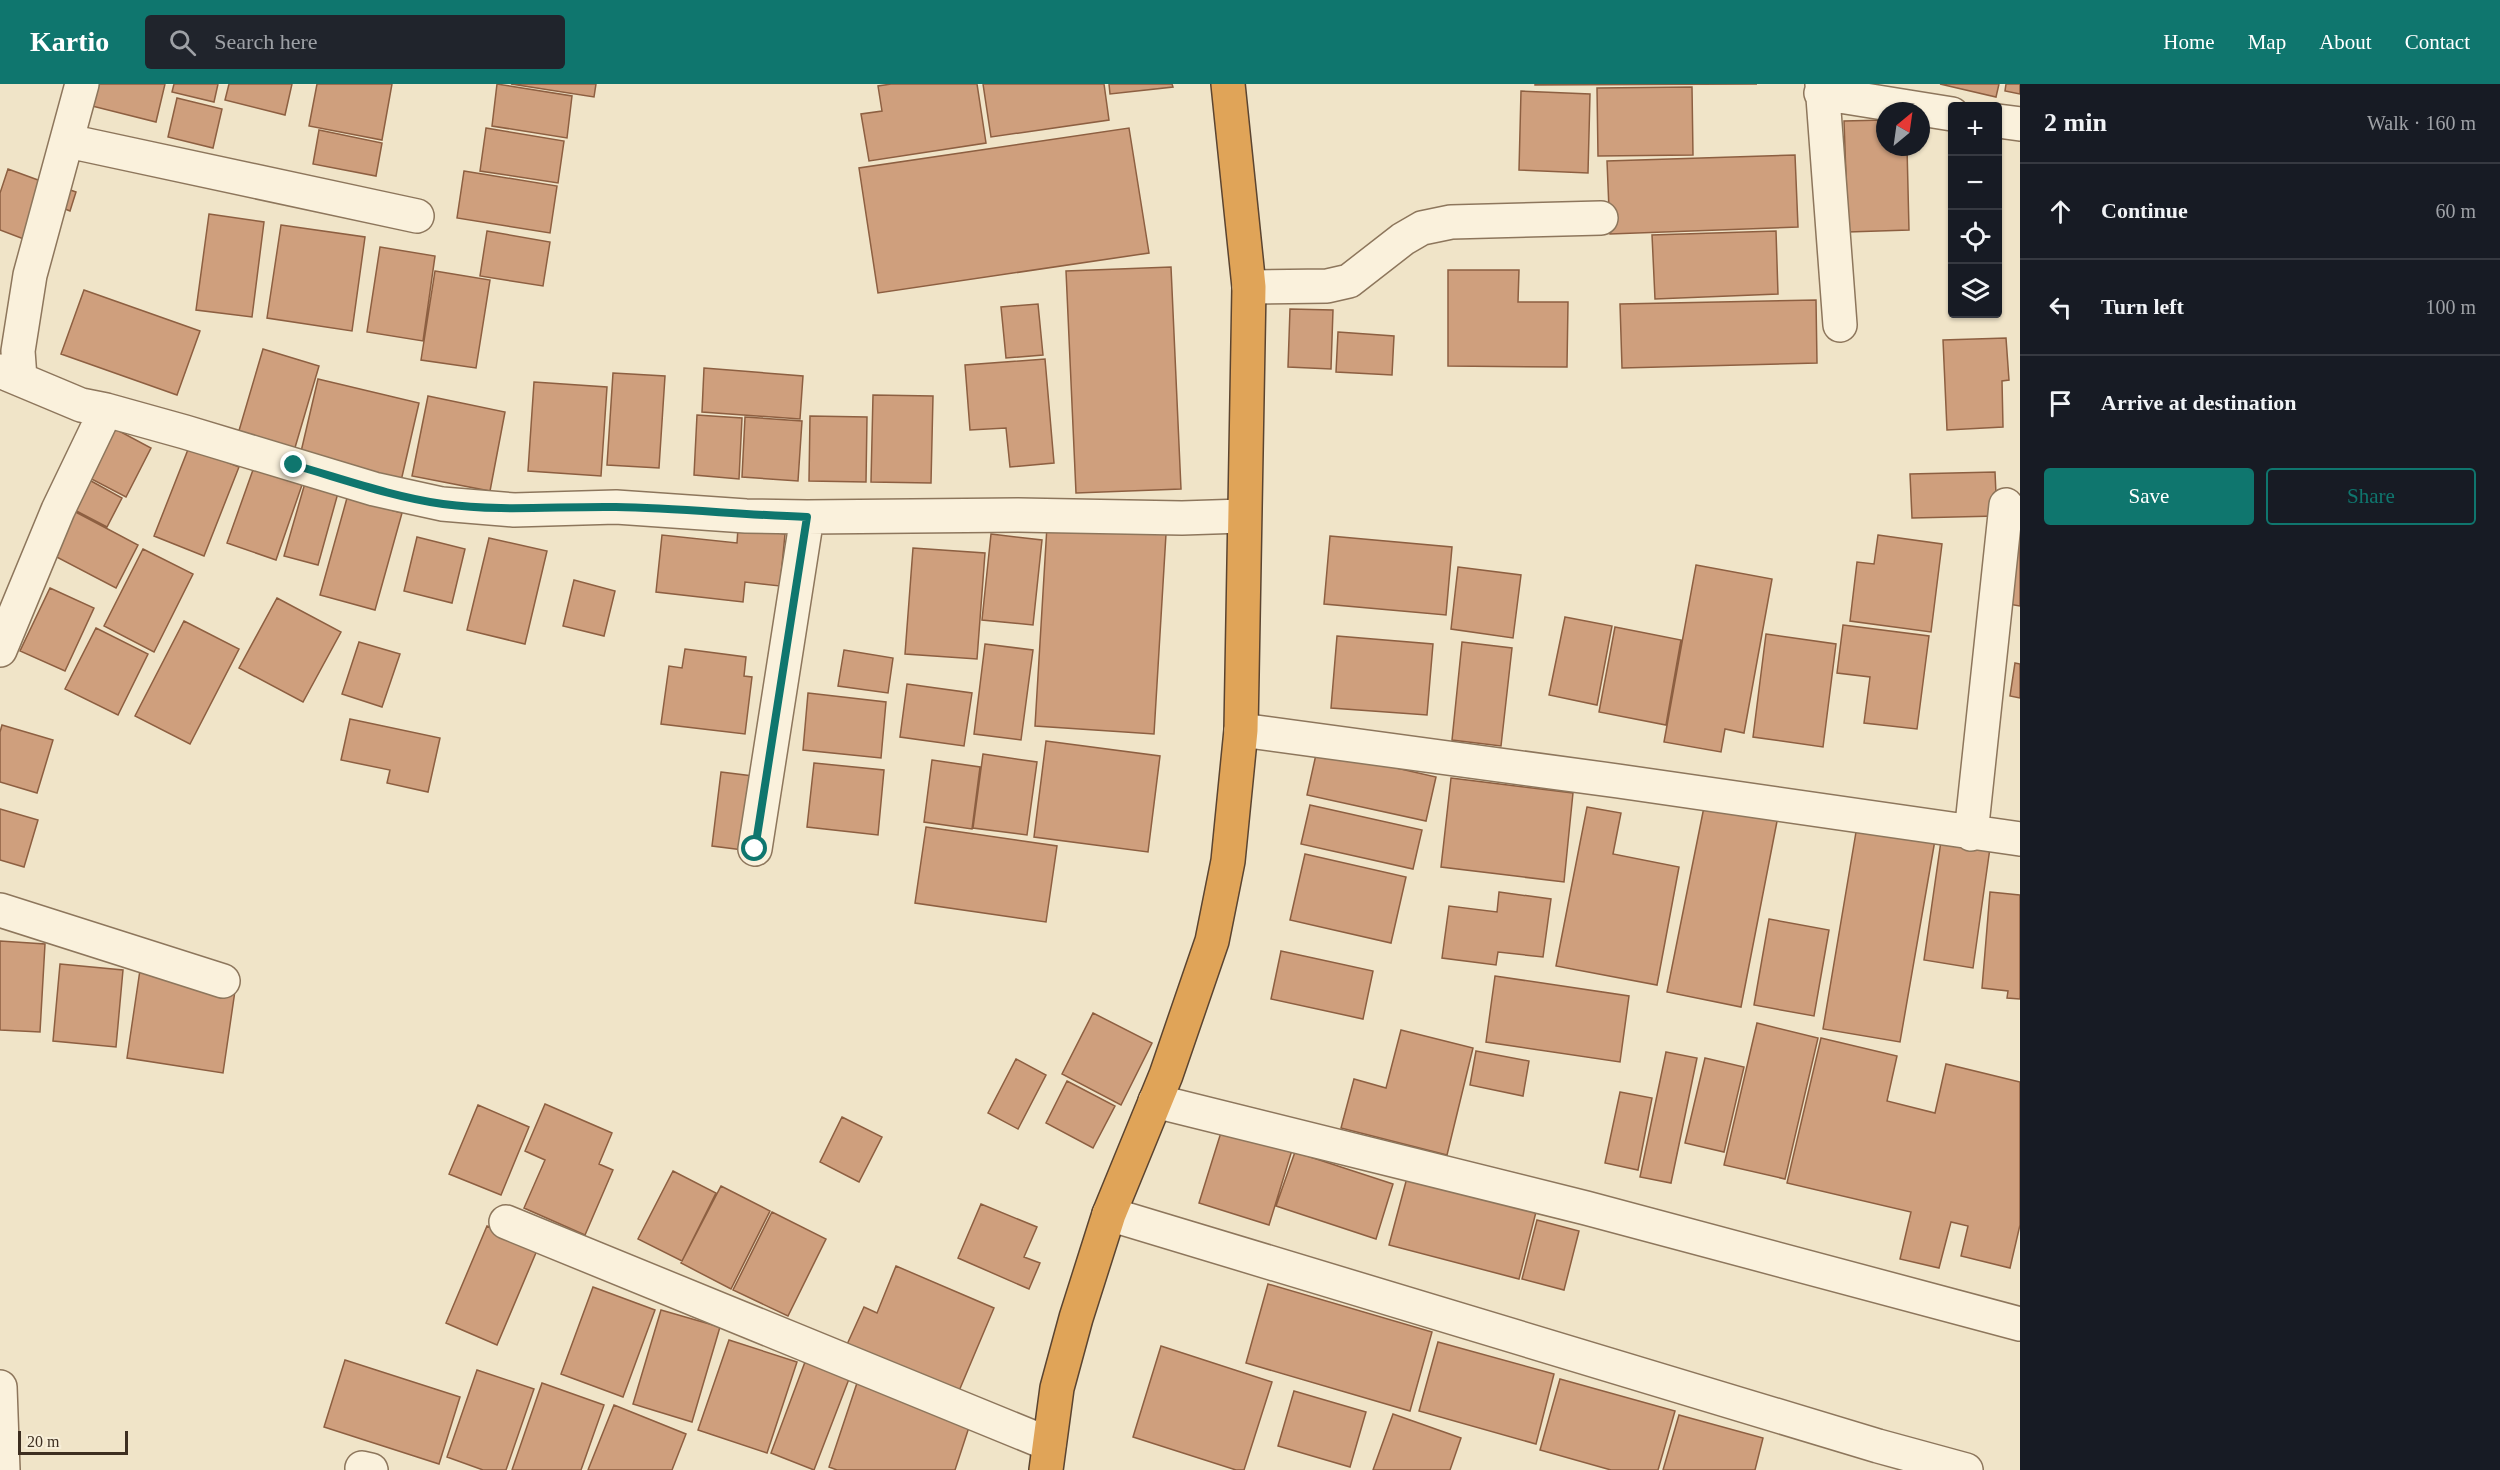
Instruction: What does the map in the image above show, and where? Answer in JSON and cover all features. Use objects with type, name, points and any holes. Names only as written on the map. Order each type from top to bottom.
[{"type":"highway","points":[[1047,1457],[1057,1388],[1108,1214],[1155,1101],[1212,941],[1228,861],[1241,730],[1243,516],[1249,287],[1227,84]]},
{"type":"street","points":[[82,84],[30,275],[18,351],[10,374],[81,405],[106,410],[374,489],[442,504],[514,510],[616,507],[746,516],[807,517],[1018,515],[1182,518],[1243,516]]},
{"type":"street","points":[[1839,325],[1821,88],[1948,113]]},
{"type":"street","points":[[2002,122],[2020,124]]},
{"type":"street","points":[[68,141],[417,216]]},
{"type":"street","points":[[1249,287],[1327,286],[1348,280],[1403,239],[1422,228],[1441,224],[1602,218]]},
{"type":"street","points":[[0,650],[58,510],[106,410]]},
{"type":"street","points":[[1971,834],[2006,505]]},
{"type":"street","points":[[755,849],[807,517]]},
{"type":"street","points":[[1241,730],[1618,781],[1971,834],[2020,839]]},
{"type":"street","points":[[0,910],[223,981]]},
{"type":"street","points":[[1155,1101],[1574,1205],[2020,1324]]},
{"type":"street","points":[[1108,1214],[1878,1446],[1966,1470]]},
{"type":"street","points":[[506,1222],[1047,1457]]},
{"type":"street","points":[[0,1387],[3,1470]]},
{"type":"building","points":[[97,84],[165,84],[156,122],[92,106]]},
{"type":"building","points":[[174,84],[218,84],[214,102],[172,92]]},
{"type":"building","points":[[229,84],[292,84],[285,115],[225,100]]},
{"type":"building","points":[[317,84],[392,84],[382,140],[309,126]]},
{"type":"building","points":[[497,84],[572,96],[567,138],[492,126]]},
{"type":"building","points":[[511,84],[596,84],[594,97]]},
{"type":"building","points":[[977,84],[986,143],[869,161],[861,114],[882,111],[878,86]]},
{"type":"building","points":[[983,84],[1104,84],[1109,120],[991,137]]},
{"type":"building","points":[[1109,84],[1172,84],[1173,87],[1110,94]]},
{"type":"building","points":[[1535,84],[1757,84],[1535,85]]},
{"type":"building","points":[[1940,84],[1999,84],[1996,97]]},
{"type":"building","points":[[2006,84],[2020,84],[2020,94],[2005,91]]},
{"type":"building","points":[[1692,87],[1693,155],[1598,156],[1597,88]]},
{"type":"building","points":[[1521,91],[1590,94],[1588,173],[1519,170]]},
{"type":"building","points":[[177,98],[222,109],[213,148],[168,137]]},
{"type":"building","points":[[1876,120],[1876,156],[1907,156],[1909,230],[1848,232],[1844,121]]},
{"type":"building","points":[[486,128],[564,141],[558,183],[480,171]]},
{"type":"building","points":[[1129,128],[1149,253],[878,293],[859,168]]},
{"type":"building","points":[[319,130],[382,143],[376,176],[313,164]]},
{"type":"building","points":[[1795,155],[1798,227],[1610,234],[1607,161]]},
{"type":"building","points":[[8,169],[49,184],[29,241],[0,230],[0,193]]},
{"type":"building","points":[[464,171],[557,186],[550,233],[457,218]]},
{"type":"building","points":[[62,187],[76,192],[70,211],[55,205]]},
{"type":"building","points":[[209,214],[264,222],[252,317],[196,310]]},
{"type":"building","points":[[281,225],[365,237],[352,331],[267,318]]},
{"type":"building","points":[[487,231],[550,242],[543,286],[480,276]]},
{"type":"building","points":[[1776,231],[1778,294],[1655,299],[1652,235]]},
{"type":"building","points":[[380,247],[435,256],[423,341],[367,332]]},
{"type":"building","points":[[1171,267],[1181,489],[1076,493],[1066,271]]},
{"type":"building","points":[[1448,270],[1519,270],[1518,302],[1568,302],[1567,367],[1448,366]]},
{"type":"building","points":[[435,271],[490,280],[476,368],[421,360]]},
{"type":"building","points":[[84,290],[200,331],[177,395],[61,354]]},
{"type":"building","points":[[1816,300],[1817,363],[1622,368],[1620,304]]},
{"type":"building","points":[[1038,304],[1043,355],[1006,358],[1001,307]]},
{"type":"building","points":[[1290,309],[1333,310],[1331,369],[1288,367]]},
{"type":"building","points":[[1338,332],[1394,336],[1392,375],[1336,372]]},
{"type":"building","points":[[2006,338],[2009,380],[2002,381],[2003,427],[1947,430],[1943,340]]},
{"type":"building","points":[[263,349],[319,366],[294,451],[238,434]]},
{"type":"building","points":[[1045,359],[1054,463],[1010,467],[1006,428],[970,430],[965,365]]},
{"type":"building","points":[[704,368],[803,376],[800,419],[702,412]]},
{"type":"building","points":[[613,373],[665,376],[659,468],[607,465]]},
{"type":"building","points":[[318,379],[419,403],[401,481],[300,456]]},
{"type":"building","points":[[534,382],[607,387],[601,476],[528,471]]},
{"type":"building","points":[[873,395],[933,396],[931,483],[871,482]]},
{"type":"building","points":[[428,396],[505,412],[490,491],[412,476]]},
{"type":"building","points":[[697,415],[742,418],[739,479],[694,475]]},
{"type":"building","points":[[810,416],[867,417],[866,482],[809,481]]},
{"type":"building","points":[[745,417],[802,421],[798,481],[742,477]]},
{"type":"building","points":[[106,424],[151,448],[126,497],[80,473]]},
{"type":"building","points":[[189,447],[239,467],[204,556],[154,536]]},
{"type":"building","points":[[254,467],[302,485],[276,560],[227,543]]},
{"type":"building","points":[[1995,472],[1997,516],[1912,518],[1910,474]]},
{"type":"building","points":[[82,476],[122,498],[107,527],[67,506]]},
{"type":"building","points":[[305,483],[338,493],[318,565],[284,556]]},
{"type":"building","points":[[347,498],[402,513],[375,610],[320,595]]},
{"type":"building","points":[[70,509],[138,545],[116,588],[47,552]]},
{"type":"building","points":[[2020,521],[2020,606],[2008,604]]},
{"type":"building","points":[[1047,526],[1166,534],[1154,734],[1035,726]]},
{"type":"building","points":[[738,528],[785,534],[780,586],[745,582],[743,602],[656,592],[662,535],[737,543]]},
{"type":"building","points":[[991,534],[1042,540],[1033,625],[982,620]]},
{"type":"building","points":[[1878,535],[1942,544],[1931,632],[1850,621],[1857,562],[1874,564]]},
{"type":"building","points":[[1330,536],[1452,547],[1446,615],[1324,604]]},
{"type":"building","points":[[417,537],[465,549],[452,603],[404,591]]},
{"type":"building","points":[[489,538],[547,551],[525,644],[467,630]]},
{"type":"building","points":[[913,548],[985,553],[977,659],[905,654]]},
{"type":"building","points":[[143,549],[193,574],[154,652],[104,626]]},
{"type":"building","points":[[1696,565],[1772,579],[1744,733],[1725,729],[1721,752],[1664,742]]},
{"type":"building","points":[[1458,567],[1521,575],[1513,638],[1451,629]]},
{"type":"building","points":[[574,580],[615,591],[604,636],[563,626]]},
{"type":"building","points":[[50,588],[94,608],[65,671],[20,651]]},
{"type":"building","points":[[277,598],[341,632],[303,702],[239,668]]},
{"type":"building","points":[[1565,617],[1612,626],[1597,705],[1549,695]]},
{"type":"building","points":[[184,621],[239,649],[190,744],[135,716]]},
{"type":"building","points":[[1843,625],[1929,636],[1917,729],[1864,723],[1870,677],[1837,673]]},
{"type":"building","points":[[1615,627],[1681,640],[1666,725],[1599,712]]},
{"type":"building","points":[[96,628],[148,654],[118,715],[65,689]]},
{"type":"building","points":[[1766,634],[1836,644],[1823,747],[1753,737]]},
{"type":"building","points":[[1337,636],[1433,644],[1427,715],[1331,708]]},
{"type":"building","points":[[359,642],[400,654],[382,707],[342,694]]},
{"type":"building","points":[[1462,642],[1512,648],[1501,746],[1452,740]]},
{"type":"building","points":[[985,644],[1033,650],[1021,740],[974,734]]},
{"type":"building","points":[[685,649],[746,657],[744,676],[752,677],[745,734],[661,724],[669,666],[682,668]]},
{"type":"building","points":[[844,650],[893,658],[888,693],[838,686]]},
{"type":"building","points":[[2015,663],[2020,664],[2020,698],[2010,696]]},
{"type":"building","points":[[907,684],[972,693],[964,746],[900,737]]},
{"type":"building","points":[[808,693],[886,702],[881,758],[803,750]]},
{"type":"building","points":[[350,719],[440,738],[428,792],[387,783],[390,770],[341,760]]},
{"type":"building","points":[[2,725],[53,740],[37,793],[0,782]]},
{"type":"building","points":[[1046,741],[1160,756],[1148,852],[1034,837]]},
{"type":"building","points":[[1317,750],[1436,777],[1426,821],[1307,795]]},
{"type":"building","points":[[983,754],[1037,762],[1027,835],[973,828]]},
{"type":"building","points":[[932,760],[980,767],[972,829],[924,822]]},
{"type":"building","points":[[814,763],[884,770],[878,835],[807,827]]},
{"type":"building","points":[[721,772],[761,777],[751,851],[712,846]]},
{"type":"building","points":[[1451,778],[1573,793],[1564,882],[1441,867]]},
{"type":"building","points":[[1706,797],[1779,811],[1741,1007],[1667,992]]},
{"type":"building","points":[[1310,805],[1422,830],[1413,869],[1301,844]]},
{"type":"building","points":[[1587,807],[1621,813],[1613,854],[1679,867],[1657,985],[1556,966]]},
{"type":"building","points":[[0,809],[38,820],[24,867],[0,860]]},
{"type":"building","points":[[1857,826],[1935,840],[1900,1042],[1823,1029]]},
{"type":"building","points":[[926,827],[1057,846],[1046,922],[915,903]]},
{"type":"building","points":[[1941,841],[1990,848],[1973,968],[1924,960]]},
{"type":"building","points":[[1305,854],[1406,877],[1391,943],[1290,920]]},
{"type":"building","points":[[1499,892],[1551,899],[1543,957],[1498,952],[1496,965],[1442,958],[1449,906],[1497,912]]},
{"type":"building","points":[[1990,892],[2020,895],[2020,999],[2007,998],[2008,991],[1982,988]]},
{"type":"building","points":[[1769,919],[1829,930],[1814,1016],[1754,1005]]},
{"type":"building","points":[[0,941],[45,944],[40,1032],[0,1030]]},
{"type":"building","points":[[1281,951],[1373,971],[1363,1019],[1271,999]]},
{"type":"building","points":[[60,964],[123,970],[116,1047],[53,1041]]},
{"type":"building","points":[[140,970],[236,984],[223,1073],[127,1058]]},
{"type":"building","points":[[1495,976],[1629,996],[1620,1062],[1486,1042]]},
{"type":"building","points":[[1093,1013],[1152,1043],[1121,1105],[1062,1074]]},
{"type":"building","points":[[1757,1023],[1818,1038],[1785,1179],[1724,1165]]},
{"type":"building","points":[[1401,1030],[1473,1048],[1447,1155],[1341,1128],[1354,1079],[1386,1088]]},
{"type":"building","points":[[1821,1038],[1897,1056],[1887,1101],[1935,1113],[1946,1064],[2020,1082],[2020,1225],[2010,1268],[1961,1256],[1968,1226],[1951,1222],[1939,1268],[1900,1259],[1911,1212],[1787,1183]]},
{"type":"building","points":[[1476,1051],[1529,1061],[1523,1096],[1470,1085]]},
{"type":"building","points":[[1666,1052],[1697,1058],[1671,1183],[1640,1177]]},
{"type":"building","points":[[1705,1058],[1744,1067],[1724,1152],[1685,1143]]},
{"type":"building","points":[[1016,1059],[1046,1075],[1018,1129],[988,1113]]},
{"type":"building","points":[[1067,1081],[1115,1106],[1093,1148],[1046,1123]]},
{"type":"building","points":[[1620,1092],[1652,1098],[1638,1170],[1605,1163]]},
{"type":"building","points":[[545,1104],[612,1133],[599,1164],[613,1170],[585,1235],[524,1208],[545,1160],[525,1151]]},
{"type":"building","points":[[478,1105],[529,1127],[501,1195],[449,1174]]},
{"type":"building","points":[[842,1117],[882,1137],[859,1182],[820,1162]]},
{"type":"building","points":[[1223,1126],[1293,1147],[1269,1225],[1199,1203]]},
{"type":"building","points":[[1295,1152],[1393,1184],[1376,1239],[1276,1206]]},
{"type":"building","points":[[673,1171],[716,1193],[682,1261],[638,1239]]},
{"type":"building","points":[[1408,1174],[1537,1208],[1519,1279],[1389,1245]]},
{"type":"building","points":[[721,1186],[770,1211],[731,1289],[681,1263]]},
{"type":"building","points":[[981,1204],[1037,1227],[1024,1257],[1040,1263],[1029,1289],[958,1258]]},
{"type":"building","points":[[772,1212],[826,1239],[788,1316],[733,1290]]},
{"type":"building","points":[[1537,1220],[1579,1231],[1564,1290],[1522,1279]]},
{"type":"building","points":[[487,1226],[538,1248],[497,1345],[446,1323]]},
{"type":"building","points":[[896,1266],[994,1308],[956,1398],[844,1351],[864,1307],[877,1313]]},
{"type":"building","points":[[1268,1284],[1432,1332],[1410,1411],[1246,1363]]},
{"type":"building","points":[[593,1287],[655,1310],[623,1397],[561,1374]]},
{"type":"building","points":[[661,1310],[720,1327],[692,1422],[633,1404]]},
{"type":"building","points":[[729,1340],[797,1362],[767,1453],[698,1430]]},
{"type":"building","points":[[1438,1342],[1554,1374],[1536,1444],[1419,1411]]},
{"type":"building","points":[[1161,1346],[1272,1382],[1244,1470],[1236,1470],[1133,1437]]},
{"type":"building","points":[[345,1360],[460,1397],[439,1464],[324,1427]]},
{"type":"building","points":[[805,1362],[849,1379],[814,1470],[771,1453]]},
{"type":"building","points":[[477,1370],[534,1389],[506,1470],[483,1470],[447,1457]]},
{"type":"building","points":[[1560,1379],[1675,1411],[1658,1470],[1611,1470],[1540,1450]]},
{"type":"building","points":[[858,1380],[972,1418],[955,1470],[837,1470],[829,1467]]},
{"type":"building","points":[[542,1383],[604,1405],[581,1470],[512,1470]]},
{"type":"building","points":[[1294,1391],[1366,1412],[1350,1467],[1278,1446]]},
{"type":"building","points":[[614,1405],[686,1434],[672,1470],[588,1470]]},
{"type":"building","points":[[1393,1414],[1461,1438],[1450,1470],[1373,1470]]},
{"type":"building","points":[[1679,1415],[1763,1438],[1755,1470],[1663,1470]]},
{"type":"route","points":[[294,465],[374,489],[442,504],[514,510],[616,507],[746,516],[807,517],[755,849]]}]
